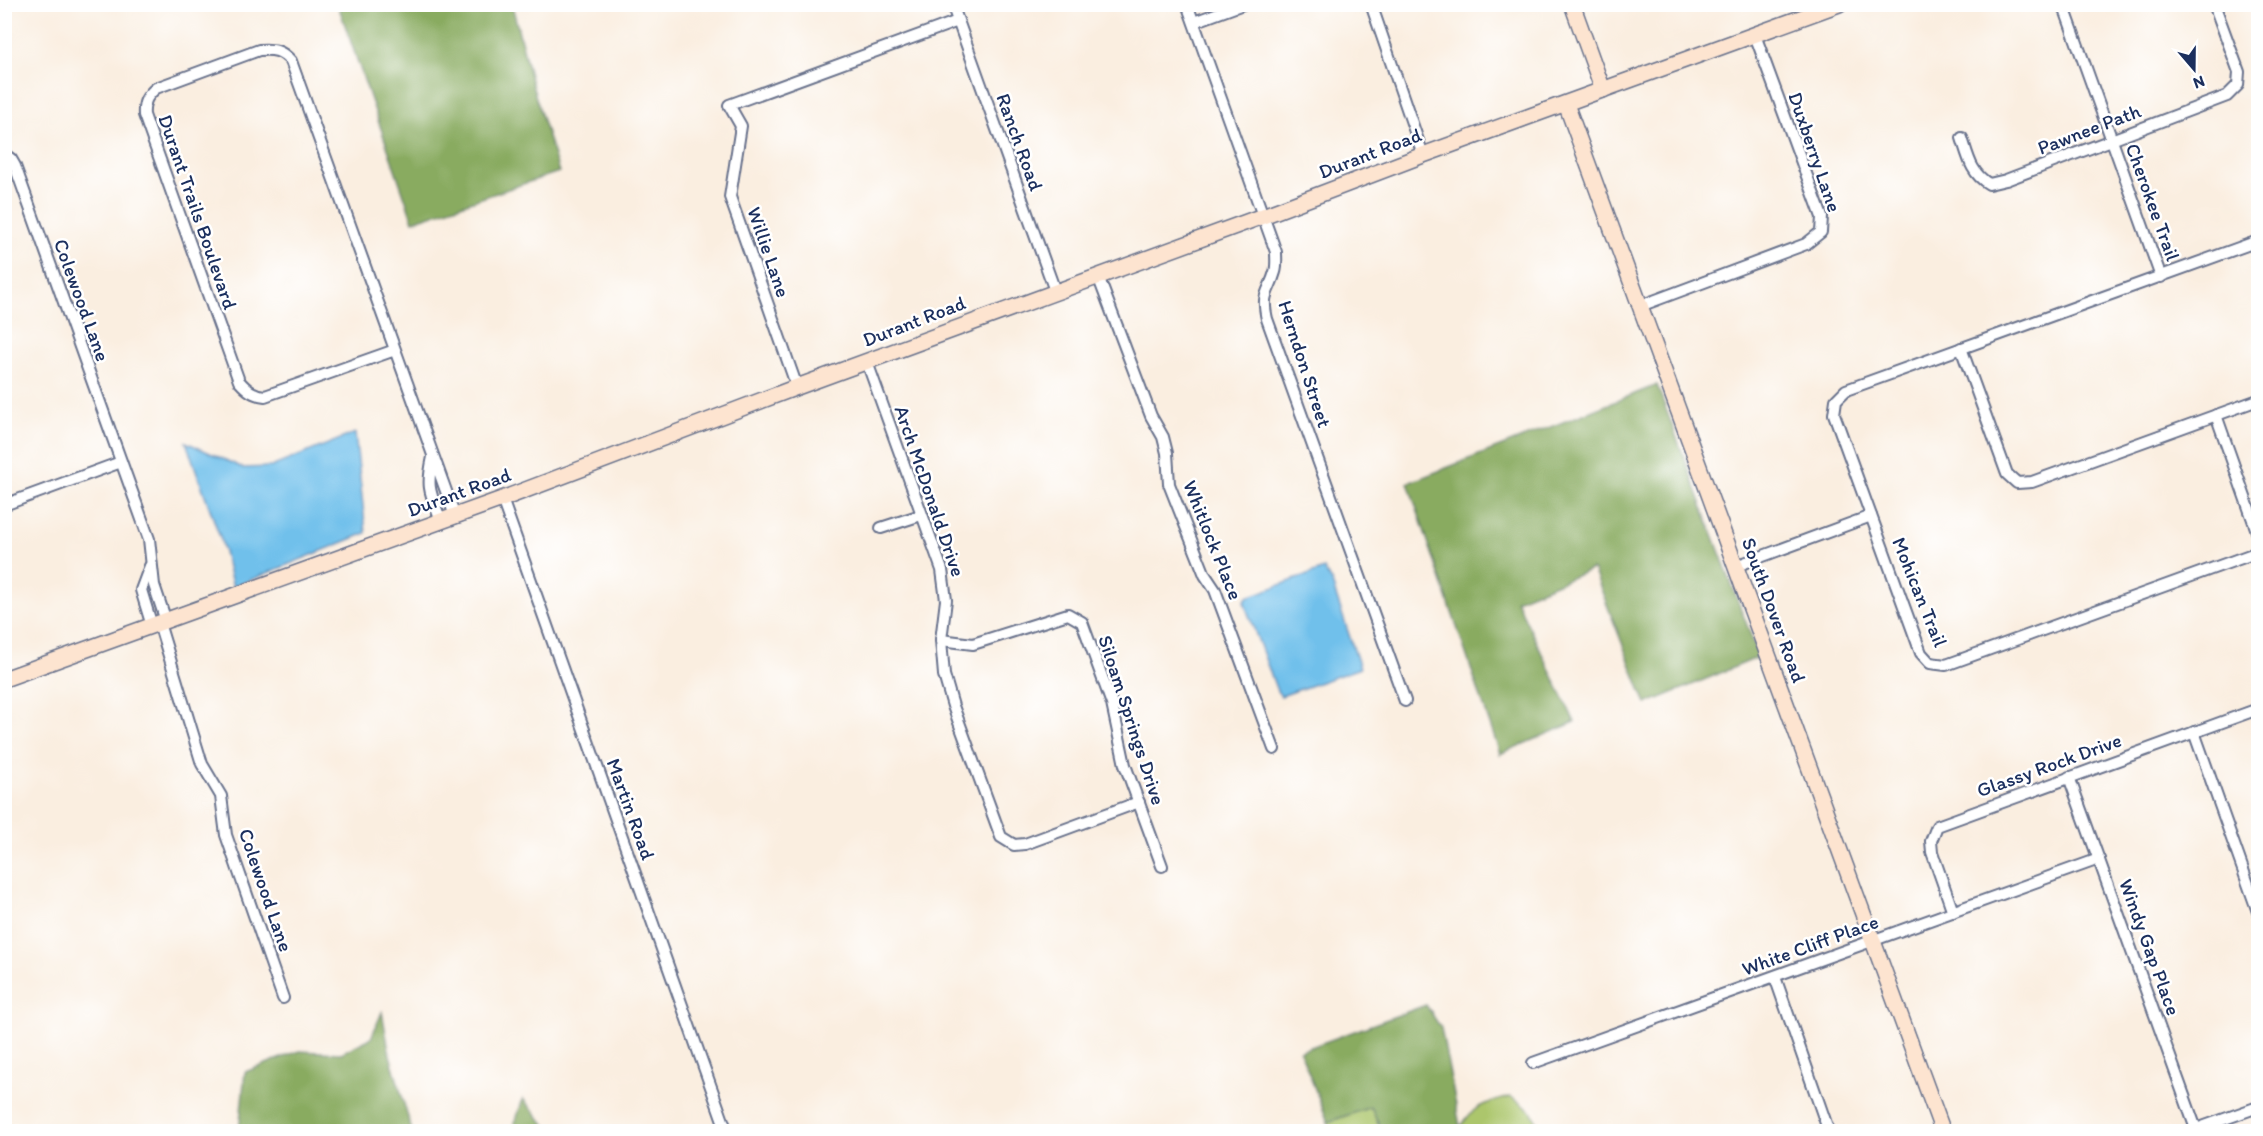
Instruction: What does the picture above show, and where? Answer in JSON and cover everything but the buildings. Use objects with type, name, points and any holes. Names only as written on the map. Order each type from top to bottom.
[{"type":"street","name":"Ranch Road","points":[[952,4],[1055,291]]},
{"type":"street","name":"Herndon Street","points":[[1187,4],[1276,252],[1275,271],[1266,291],[1264,307],[1267,319],[1405,701]]},
{"type":"street","points":[[1194,22],[1243,4]]},
{"type":"street","points":[[1371,4],[1423,155]]},
{"type":"street","points":[[1572,4],[1603,90]]},
{"type":"street","name":"Durant Road","points":[[4,679],[448,519],[1055,291],[1839,4]]},
{"type":"street","name":"Cherokee Trail","points":[[2063,4],[2161,277]]},
{"type":"street","name":"Pawnee Path","points":[[1962,138],[1973,170],[1978,178],[1989,184],[2006,180],[2112,141],[2227,96],[2238,85],[2239,72],[2214,4]]},
{"type":"street","name":"Willie Lane","points":[[797,387],[730,197],[741,126],[729,105],[958,21]]},
{"type":"street","name":"Duxberry Lane","points":[[1640,306],[1806,244],[1821,232],[1822,217],[1755,35]]},
{"type":"street","name":"Durant Trails Boulevard","points":[[395,350],[265,396],[256,395],[247,390],[239,381],[144,114],[143,104],[148,95],[156,88],[259,50],[275,49],[285,54],[291,61],[395,350],[433,457],[428,480],[429,487],[448,519]]},
{"type":"street","name":"South Dover Road","points":[[1566,104],[1943,1131]]},
{"type":"street","name":"Colewood Lane","points":[[4,154],[15,166],[149,539],[150,566],[159,623],[202,764],[221,796],[226,835],[283,998]]},
{"type":"street","name":"Mohican Trail","points":[[2259,241],[1846,390],[1836,400],[1834,414],[1921,653],[1930,663],[1946,665],[2259,552]]},
{"type":"street","name":"Whitlock Place","points":[[1098,276],[1150,416],[1163,437],[1167,453],[1169,484],[1205,575],[1215,590],[1274,749]]},
{"type":"street","points":[[1961,348],[2007,474],[2017,483],[2032,482],[2259,400]]},
{"type":"street","name":"Arch McDonald Drive","points":[[867,362],[945,583],[946,600],[941,640],[944,675],[998,830],[1006,842],[1014,845],[1025,844],[1139,802]]},
{"type":"street","points":[[2216,415],[2259,534]]},
{"type":"street","points":[[4,505],[121,462]]},
{"type":"street","name":"Martin Road","points":[[502,499],[728,1131]]},
{"type":"street","points":[[881,528],[921,514]]},
{"type":"street","points":[[1736,566],[1871,516]]},
{"type":"street","name":"Colewood Lane","points":[[150,566],[141,590],[159,623]]},
{"type":"street","name":"Siloam Springs Drive","points":[[941,640],[973,644],[1068,614],[1082,622],[1112,704],[1125,765],[1162,866]]},
{"type":"street","name":"Glassy Rock Drive","points":[[1953,912],[1932,852],[1930,841],[1937,826],[2259,709]]},
{"type":"street","points":[[2194,732],[2259,912]]},
{"type":"street","name":"Windy Gap Place","points":[[2069,777],[2193,1130]]},
{"type":"street","name":"White Cliff Place","points":[[1533,1063],[2099,859]]},
{"type":"street","points":[[1775,977],[1829,1131]]},
{"type":"street","points":[[2193,1130],[2259,1107]]},
{"type":"green space","points":[[338,5],[512,5],[533,88],[559,172],[413,221]]},
{"type":"green space","points":[[1657,385],[1759,657],[1646,704],[1593,569],[1516,600],[1575,722],[1500,754],[1408,483]]},
{"type":"green space","points":[[1426,1005],[1441,1028],[1461,1131],[1382,1131],[1371,1107],[1328,1122],[1300,1051]]},
{"type":"green space","points":[[382,1012],[390,1055],[412,1131],[239,1131],[245,1072],[299,1051],[341,1053],[371,1038]]},
{"type":"green space","points":[[1511,1097],[1530,1110],[1542,1131],[1461,1132],[1460,1128],[1475,1109],[1487,1103]]},
{"type":"green space","points":[[523,1099],[548,1128],[550,1131],[512,1131]]},
{"type":"green space","points":[[1371,1107],[1382,1131],[1331,1131],[1328,1122]]},
{"type":"water","points":[[355,433],[366,533],[233,587],[221,540],[186,442],[243,468],[271,467]]},
{"type":"water","points":[[1324,569],[1332,583],[1360,668],[1281,696],[1277,691],[1244,602],[1247,597]]}]
